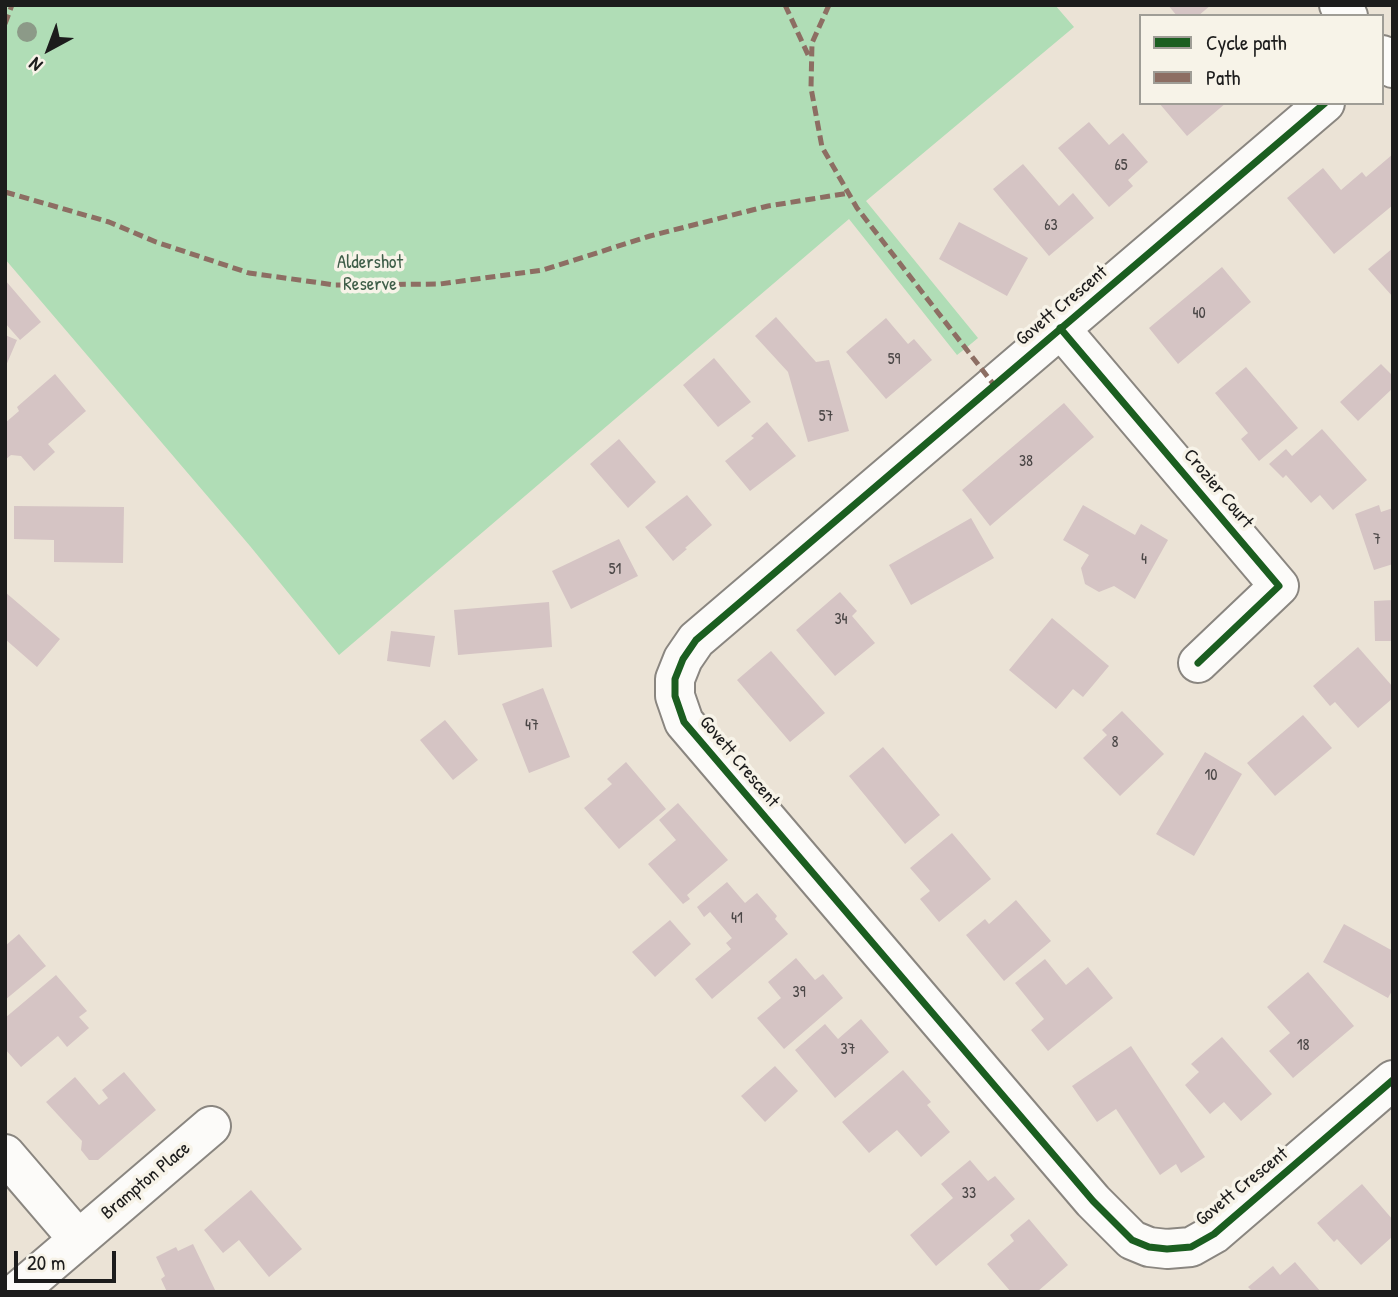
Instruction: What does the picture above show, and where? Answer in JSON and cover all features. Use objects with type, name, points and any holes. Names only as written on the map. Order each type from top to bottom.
[{"type":"street","name":"Govett Crescent","points":[[1323,105],[696,639],[683,659],[675,679],[675,695],[684,722],[1093,1201],[1132,1240],[1149,1247],[1167,1249],[1191,1247],[1214,1234],[1393,1080]]},
{"type":"street","name":"Crozier Court","points":[[1060,328],[1279,586],[1198,663]]},
{"type":"street","name":"Brampton Place","points":[[16,1292],[211,1126]]},
{"type":"street","points":[[5,1154],[78,1239]]},
{"type":"green space","name":"Aldershot Reserve","points":[[5,5],[1055,5],[1074,27],[866,201],[978,338],[957,355],[849,219],[339,655],[250,546],[5,259]]},
{"type":"building","points":[[1168,5],[1211,5],[1200,14],[1175,14]]},
{"type":"building","points":[[1161,105],[1224,105],[1187,136]]},
{"type":"building","points":[[1089,122],[1109,145],[1123,133],[1148,162],[1128,180],[1133,186],[1109,207],[1058,148]]},
{"type":"building","points":[[1393,154],[1393,205],[1334,254],[1287,198],[1323,168],[1341,190],[1362,172],[1366,177]]},
{"type":"building","points":[[1023,164],[1059,206],[1073,193],[1094,218],[1049,256],[993,189]]},
{"type":"building","points":[[959,222],[1028,258],[1007,296],[939,259]]},
{"type":"building","points":[[1393,248],[1393,297],[1368,269]]},
{"type":"building","points":[[1222,267],[1251,302],[1178,364],[1149,328]]},
{"type":"building","points":[[5,280],[41,322],[20,340],[5,323]]},
{"type":"building","points":[[776,317],[816,362],[829,360],[849,431],[808,442],[788,372],[755,336]]},
{"type":"building","points":[[886,318],[908,344],[914,339],[932,360],[886,399],[846,352]]},
{"type":"building","points":[[5,335],[17,340],[5,368]]},
{"type":"building","points":[[714,358],[751,402],[718,427],[683,385]]},
{"type":"building","points":[[1381,364],[1393,376],[1393,388],[1358,421],[1340,402]]},
{"type":"building","points":[[1246,367],[1298,428],[1259,461],[1241,439],[1248,433],[1215,393]]},
{"type":"building","points":[[55,374],[86,411],[48,444],[55,452],[34,471],[21,456],[11,455],[5,460],[5,423],[19,411],[17,407]]},
{"type":"building","points":[[1064,403],[1094,437],[990,526],[962,490]]},
{"type":"building","points":[[767,422],[796,456],[750,491],[725,461],[754,438],[751,436]]},
{"type":"building","points":[[1322,429],[1367,480],[1333,510],[1320,495],[1311,503],[1286,475],[1283,478],[1269,464],[1286,449],[1292,456]]},
{"type":"building","points":[[619,439],[656,482],[628,508],[590,464]]},
{"type":"building","points":[[687,495],[712,525],[673,561],[645,527]]},
{"type":"building","points":[[1083,505],[1135,535],[1141,524],[1168,540],[1135,599],[1114,586],[1099,592],[1085,584],[1081,568],[1089,555],[1063,540]]},
{"type":"building","points":[[1379,505],[1381,512],[1393,508],[1393,564],[1374,570],[1355,514]]},
{"type":"building","points":[[14,506],[124,507],[123,563],[54,562],[54,540],[14,539]]},
{"type":"building","points":[[971,518],[994,558],[911,605],[889,565]]},
{"type":"building","points":[[619,539],[638,576],[571,609],[552,571]]},
{"type":"building","points":[[5,592],[60,639],[37,667],[5,639]]},
{"type":"building","points":[[840,592],[857,611],[852,616],[875,643],[835,676],[796,630]]},
{"type":"building","points":[[1393,600],[1393,641],[1375,641],[1374,601]]},
{"type":"building","points":[[549,602],[552,647],[458,655],[454,610]]},
{"type":"building","points":[[1052,618],[1109,666],[1083,697],[1073,689],[1056,709],[1009,670]]},
{"type":"building","points":[[391,631],[435,636],[430,667],[387,661]]},
{"type":"building","points":[[1358,647],[1393,687],[1393,698],[1358,728],[1335,702],[1330,706],[1313,686]]},
{"type":"building","points":[[771,651],[825,713],[790,742],[737,680]]},
{"type":"building","points":[[543,688],[570,757],[529,773],[502,704]]},
{"type":"building","points":[[1122,711],[1164,754],[1120,796],[1083,758],[1107,735],[1102,730]]},
{"type":"building","points":[[1303,715],[1332,748],[1275,796],[1247,763]]},
{"type":"building","points":[[445,720],[478,760],[453,780],[420,740]]},
{"type":"building","points":[[883,747],[940,815],[905,844],[849,776]]},
{"type":"building","points":[[1205,752],[1242,774],[1194,856],[1156,834]]},
{"type":"building","points":[[626,762],[666,809],[619,849],[584,808],[612,784],[607,779]]},
{"type":"building","points":[[678,803],[728,860],[687,895],[690,899],[683,904],[648,864],[676,840],[659,820]]},
{"type":"building","points":[[952,833],[991,879],[939,922],[920,899],[930,891],[910,868]]},
{"type":"building","points":[[727,882],[745,903],[757,893],[788,934],[712,999],[695,979],[731,949],[726,943],[732,938],[710,912],[704,917],[697,907]]},
{"type":"building","points":[[1016,900],[1051,941],[1004,981],[966,935],[985,919],[989,924]]},
{"type":"building","points":[[670,920],[691,944],[655,977],[632,952]]},
{"type":"building","points":[[1344,924],[1393,951],[1393,989],[1388,998],[1323,962]]},
{"type":"building","points":[[19,934],[46,966],[5,1000],[5,946]]},
{"type":"building","points":[[796,958],[815,980],[823,974],[843,998],[784,1049],[757,1018],[781,998],[768,982]]},
{"type":"building","points":[[1045,959],[1066,985],[1088,967],[1113,998],[1048,1051],[1031,1030],[1044,1019],[1015,983]]},
{"type":"building","points":[[1308,972],[1354,1026],[1293,1078],[1269,1051],[1290,1033],[1267,1007]]},
{"type":"building","points":[[56,975],[87,1011],[79,1017],[89,1028],[67,1047],[58,1036],[21,1067],[5,1049],[5,1018]]},
{"type":"building","points":[[861,1019],[889,1052],[835,1098],[795,1050],[825,1024],[838,1039]]},
{"type":"building","points":[[1222,1037],[1272,1094],[1241,1121],[1224,1102],[1210,1114],[1185,1085],[1199,1072],[1191,1064]]},
{"type":"building","points":[[1131,1046],[1205,1157],[1181,1173],[1176,1164],[1160,1175],[1116,1109],[1097,1122],[1072,1086]]},
{"type":"building","points":[[775,1066],[798,1091],[765,1122],[741,1096]]},
{"type":"building","points":[[903,1070],[931,1102],[927,1105],[950,1132],[921,1157],[897,1130],[869,1153],[842,1122]]},
{"type":"building","points":[[124,1072],[156,1110],[98,1160],[89,1160],[81,1150],[82,1141],[46,1102],[75,1077],[99,1105],[108,1098],[102,1090]]},
{"type":"building","points":[[970,1160],[988,1181],[995,1176],[1015,1199],[936,1266],[910,1235],[953,1198],[941,1184]]},
{"type":"building","points":[[1362,1184],[1393,1220],[1393,1236],[1361,1265],[1337,1239],[1334,1242],[1317,1223]]},
{"type":"building","points":[[251,1190],[302,1249],[269,1277],[239,1240],[223,1253],[204,1230]]},
{"type":"building","points":[[1029,1219],[1068,1265],[1037,1292],[1011,1292],[987,1264],[1014,1241],[1010,1235]]},
{"type":"building","points":[[193,1244],[216,1292],[167,1292],[161,1279],[165,1276],[156,1257],[176,1247],[178,1251]]},
{"type":"building","points":[[1295,1262],[1321,1292],[1253,1292],[1248,1287],[1273,1266],[1280,1275]]},
{"type":"marked path","points":[[5,24],[12,5]]},
{"type":"marked path","points":[[785,5],[810,59]]},
{"type":"marked path","points":[[829,5],[812,43],[811,88],[822,147],[857,208],[994,385]]},
{"type":"marked path","points":[[5,192],[109,222],[156,242],[249,273],[335,285],[440,284],[543,270],[650,236],[768,206],[849,193]]},
{"type":"cycle path","points":[[1323,105],[696,640],[683,659],[675,679],[675,696],[684,722],[1093,1201],[1132,1240],[1149,1247],[1167,1249],[1191,1247],[1214,1234],[1393,1080]]},
{"type":"cycle path","points":[[1060,328],[1279,586],[1198,663]]}]
